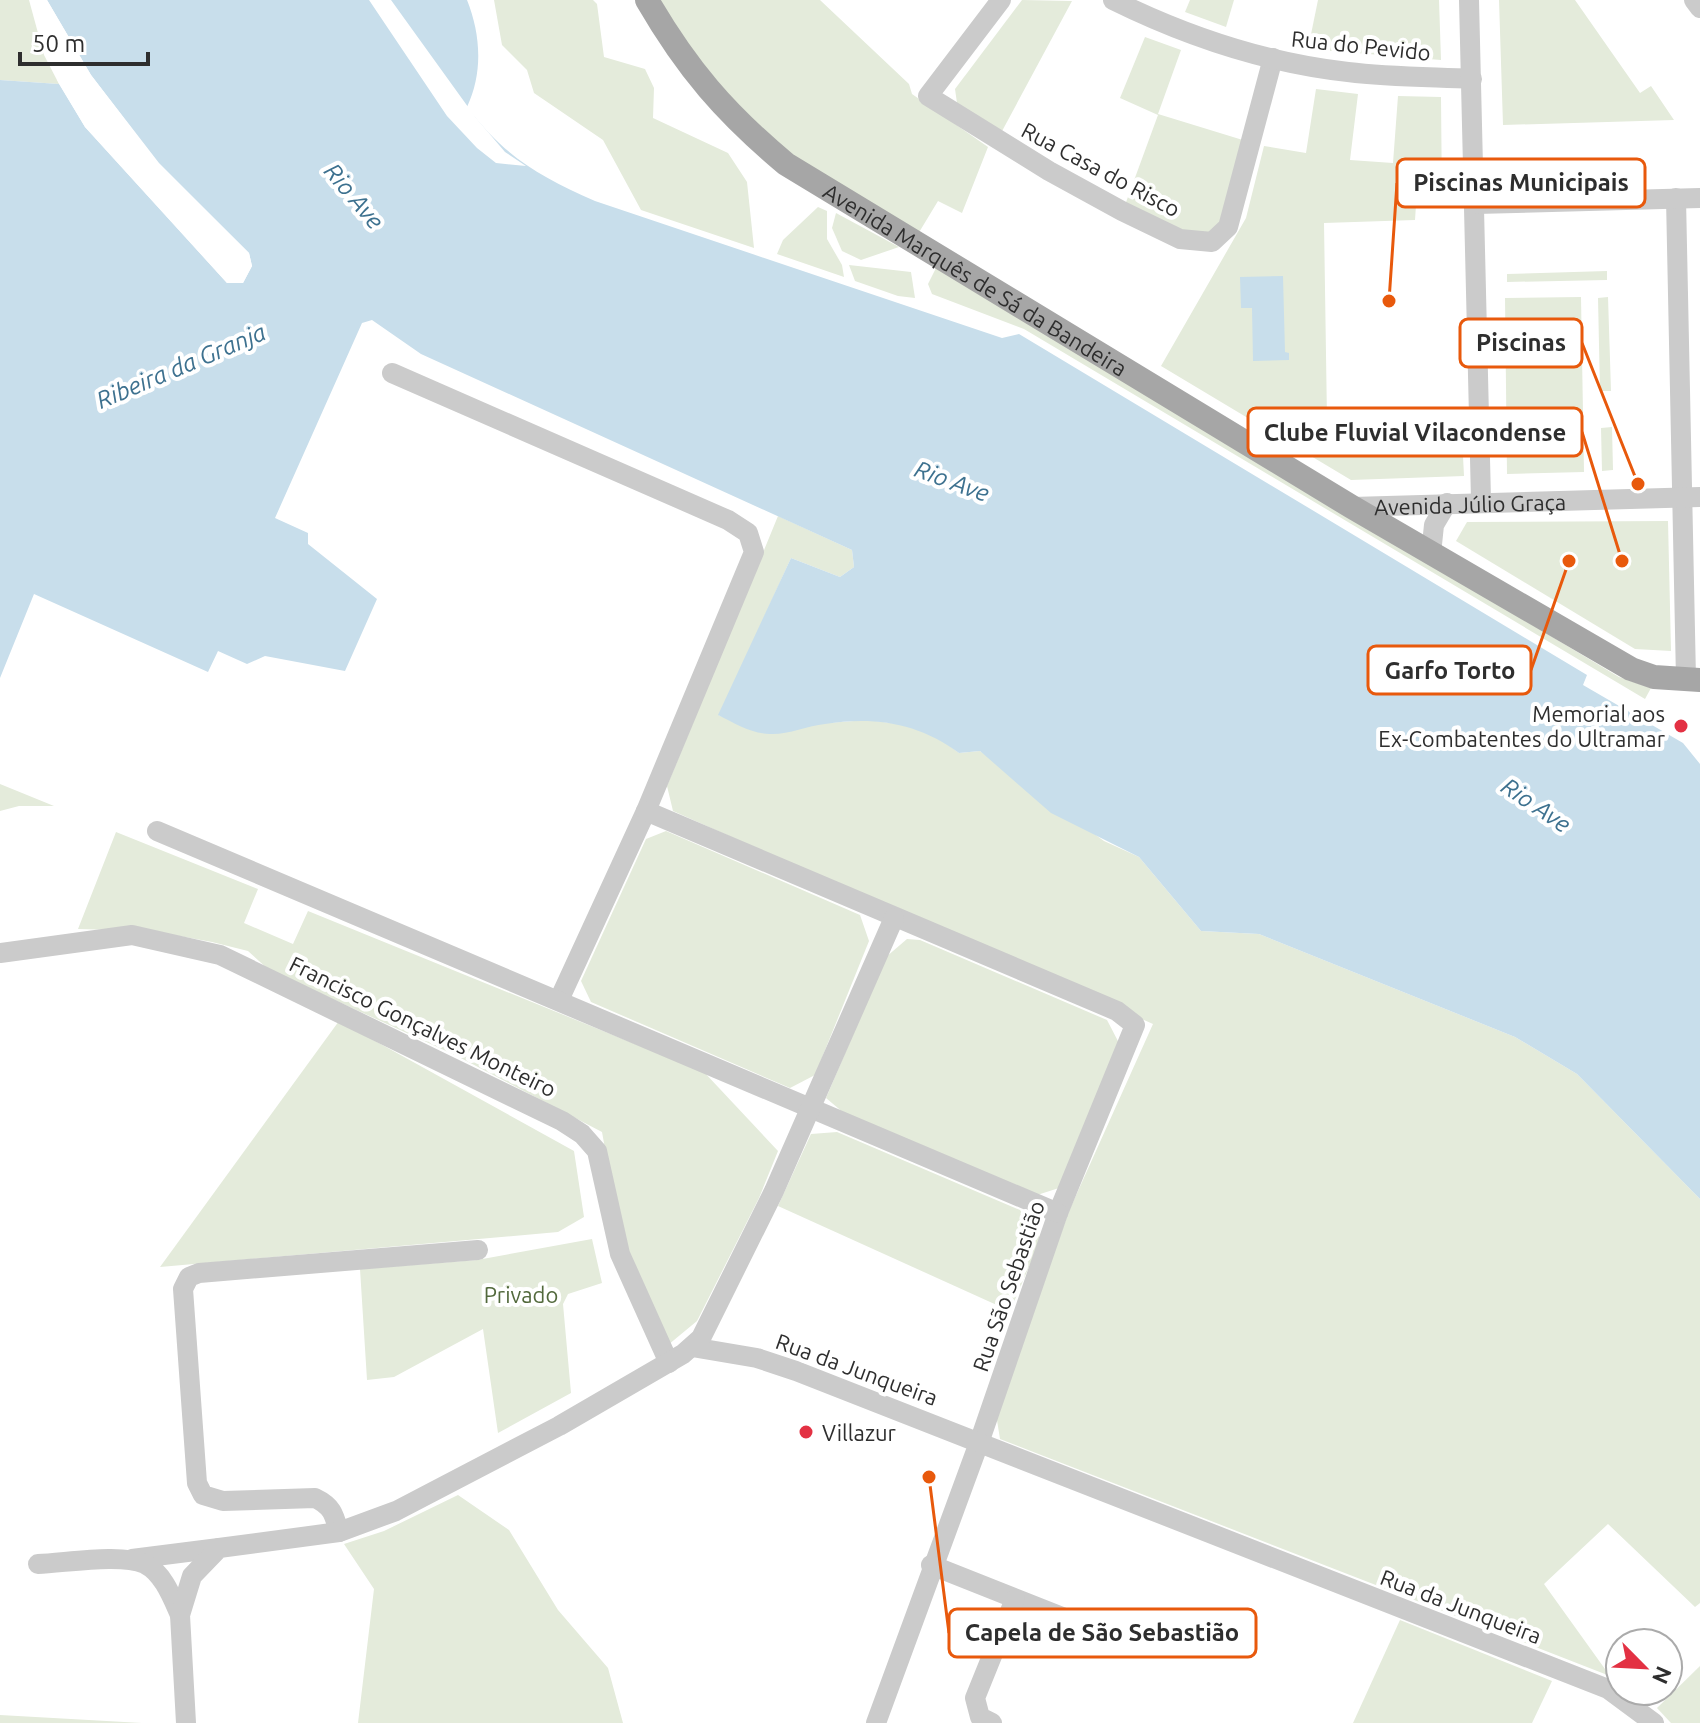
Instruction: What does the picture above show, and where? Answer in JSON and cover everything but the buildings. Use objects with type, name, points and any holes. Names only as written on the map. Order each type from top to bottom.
[{"type":"main road","name":"Avenida Marquês de Sá da Bandeira","points":[[647,0],[700,83],[747,132],[786,164],[1352,507],[1631,669],[1654,677],[1693,680]]},
{"type":"street","name":"Rua Casa do Risco","points":[[1001,0],[928,96],[1049,171],[1180,239],[1212,242],[1228,227],[1240,193],[1273,58]]},
{"type":"street","name":"Rua do Pevido","points":[[1113,0],[1209,41],[1273,58],[1347,72],[1472,79]]},
{"type":"street","points":[[1469,0],[1481,500]]},
{"type":"street","points":[[1694,0],[1700,8]]},
{"type":"street","points":[[1676,198],[1691,497],[1693,680]]},
{"type":"street","points":[[1476,204],[1700,198]]},
{"type":"street","points":[[392,373],[728,520],[748,533],[754,552],[646,811],[559,1000]]},
{"type":"street","name":"Avenida Júlio Graça","points":[[1352,507],[1481,500],[1691,497]]},
{"type":"street","points":[[1431,554],[1434,525],[1447,503]]},
{"type":"street","points":[[38,1564],[127,1560],[339,1532],[396,1511],[559,1426],[692,1347],[714,1316],[813,1107],[894,918],[646,811]]},
{"type":"street","points":[[157,831],[1058,1213]]},
{"type":"street","name":"Rua São Sebastião","points":[[876,1723],[931,1565],[980,1440],[1058,1213],[1135,1025],[1117,1011],[894,918]]},
{"type":"street","name":"Francisco Gonçalves Monteiro","points":[[0,953],[132,935],[220,955],[562,1121],[582,1134],[597,1151],[620,1254],[669,1363]]},
{"type":"street","points":[[339,1532],[334,1513],[327,1504],[315,1498],[223,1501],[203,1495],[197,1483],[183,1289],[189,1277],[199,1273],[478,1250]]},
{"type":"street","name":"Rua da Junqueira","points":[[692,1347],[757,1358],[980,1440],[1608,1689],[1654,1723]]},
{"type":"street","points":[[186,1723],[180,1615],[192,1576],[219,1548]]},
{"type":"street","points":[[127,1560],[146,1564],[165,1582],[180,1615]]},
{"type":"street","points":[[931,1565],[1123,1641]]},
{"type":"street","points":[[992,1723],[980,1717],[975,1698],[1015,1599]]},
{"type":"green space","points":[[0,0],[29,0],[44,55],[59,84],[0,80]]},
{"type":"green space","points":[[494,0],[593,0],[597,4],[604,57],[645,69],[654,88],[653,118],[728,153],[747,182],[754,248],[641,210],[603,140],[534,93],[527,70],[502,45]]},
{"type":"green space","points":[[659,0],[820,0],[909,84],[912,94],[988,147],[962,213],[938,201],[918,234],[793,156],[755,126],[727,98]]},
{"type":"green space","points":[[1022,0],[1072,1],[1001,133],[957,103],[955,89]]},
{"type":"green space","points":[[1190,0],[1234,0],[1226,27],[1185,12]]},
{"type":"green space","points":[[1318,0],[1439,0],[1441,60],[1308,49]]},
{"type":"green space","points":[[1499,0],[1575,0],[1640,93],[1651,86],[1674,120],[1503,125]]},
{"type":"green space","points":[[1145,37],[1181,50],[1158,114],[1246,141],[1223,222],[1207,235],[1183,234],[1125,205],[1158,115],[1120,98]]},
{"type":"green space","points":[[1316,89],[1358,94],[1350,160],[1393,163],[1398,96],[1441,97],[1442,205],[1416,205],[1415,220],[1324,223],[1327,419],[1461,416],[1464,476],[1351,480],[1161,366],[1246,218],[1264,146],[1306,153]]},
{"type":"green space","points":[[818,207],[827,211],[827,239],[842,265],[844,277],[777,254],[783,240]]},
{"type":"green space","points":[[836,213],[899,247],[861,260],[842,251],[832,228]]},
{"type":"green space","points":[[849,265],[911,272],[915,298],[898,296],[855,281]]},
{"type":"green space","points":[[936,268],[1619,677],[1651,688],[1645,699],[1024,329],[932,294],[928,284]]},
{"type":"green space","points":[[1607,271],[1607,280],[1507,282],[1507,274]]},
{"type":"green space","points":[[1581,297],[1584,472],[1507,474],[1505,298]]},
{"type":"green space","points":[[1608,297],[1611,391],[1600,391],[1598,298]]},
{"type":"green space","points":[[1612,427],[1613,470],[1602,471],[1601,428]]},
{"type":"green space","points":[[778,516],[852,550],[854,567],[840,577],[791,558],[719,716],[827,723],[868,720],[913,726],[938,737],[959,753],[980,751],[1104,841],[1139,857],[1201,931],[1259,934],[1515,1037],[1577,1074],[1700,1199],[1700,1603],[1695,1607],[1608,1524],[1544,1584],[1604,1668],[1604,1674],[1000,1439],[996,1414],[1069,1211],[1153,1024],[673,811],[667,786]]},
{"type":"green space","points":[[1668,521],[1671,651],[1635,649],[1456,541],[1467,522]]},
{"type":"green space","points":[[0,784],[54,806],[19,806],[0,811]]},
{"type":"green space","points":[[666,831],[860,915],[869,941],[815,1075],[790,1088],[591,1002],[581,981],[646,839]]},
{"type":"green space","points":[[116,832],[258,889],[244,923],[293,944],[308,911],[704,1072],[778,1151],[759,1198],[697,1321],[668,1345],[637,1281],[618,1221],[602,1132],[457,1056],[269,970],[248,951],[152,931],[78,929]]},
{"type":"green space","points":[[907,939],[920,940],[1107,1020],[1120,1045],[1059,1188],[1034,1196],[845,1114],[826,1098],[886,957]]},
{"type":"green space","points":[[339,1021],[574,1151],[584,1217],[558,1232],[160,1267]]},
{"type":"green space","points":[[837,1132],[1020,1210],[1041,1239],[1010,1311],[778,1206],[811,1134]]},
{"type":"green space","name":"Privado","points":[[592,1239],[602,1283],[568,1294],[563,1304],[571,1393],[498,1433],[483,1329],[394,1377],[367,1380],[360,1269],[477,1260]]},
{"type":"green space","points":[[458,1495],[509,1530],[558,1610],[608,1668],[623,1723],[358,1723],[374,1589],[344,1544],[384,1531]]},
{"type":"green space","points":[[1400,1620],[1552,1681],[1532,1723],[1353,1723]]},
{"type":"green space","points":[[1700,1666],[1700,1723],[1671,1723],[1657,1708],[1684,1707],[1684,1682]]},
{"type":"green space","points":[[0,1715],[142,1723],[0,1723]]},
{"type":"water","points":[[47,0],[467,0],[475,27],[478,67],[467,107],[509,152],[540,173],[595,201],[1002,338],[1019,334],[1587,675],[1583,685],[1683,743],[1700,764],[1700,1199],[1577,1074],[1515,1037],[1259,934],[1201,931],[1139,857],[1051,813],[980,751],[959,753],[928,735],[895,724],[843,722],[763,734],[718,715],[791,558],[840,577],[854,567],[852,550],[421,354],[372,320],[362,323],[275,518],[308,533],[308,544],[377,599],[345,671],[265,656],[247,664],[218,651],[208,672],[34,594],[0,678],[0,80],[59,84],[85,127],[227,283],[243,283],[252,266],[249,253],[159,163],[91,75]]},
{"type":"water","points":[[1283,276],[1285,352],[1289,353],[1289,360],[1253,361],[1252,308],[1241,308],[1240,277]]},
{"type":"pier","points":[[43,0],[47,0],[91,75],[158,163],[249,253],[252,266],[243,283],[227,283],[85,127],[57,80],[62,82],[88,124],[229,279],[241,279],[248,265],[245,256],[155,166],[87,77]]},
{"type":"pier","points":[[369,0],[391,0],[476,118],[505,152],[526,166],[496,163],[477,148],[447,116]]},
{"type":"place","name":"Piscinas Municipais","points":[[1389,301]]},
{"type":"place","name":"Piscinas","points":[[1638,484]]},
{"type":"place","name":"Garfo Torto","points":[[1569,561]]},
{"type":"place","name":"Clube Fluvial Vilacondense","points":[[1622,561]]},
{"type":"place","name":"Memorial aos Ex-Combatentes do Ultramar","points":[[1681,726]]},
{"type":"place","name":"Villazur","points":[[806,1432]]},
{"type":"place","name":"Capela de São Sebastião","points":[[929,1477]]},
{"type":"water label","name":"Rio Ave","points":[[354,196]]},
{"type":"water label","name":"Ribeira da Granja","points":[[181,366]]},
{"type":"water label","name":"Rio Ave","points":[[952,481]]},
{"type":"water label","name":"Rio Ave","points":[[1536,805]]}]
